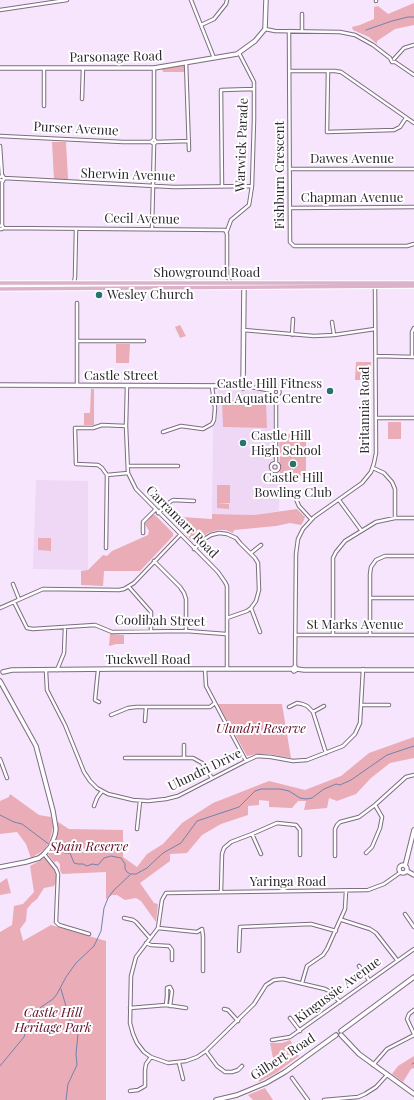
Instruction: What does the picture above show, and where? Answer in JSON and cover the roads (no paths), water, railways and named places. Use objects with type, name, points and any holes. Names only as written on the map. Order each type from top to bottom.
[{"type":"main road","name":"Showground Road","points":[[0,283],[414,285]]},
{"type":"main road","points":[[74,283],[83,288]]},
{"type":"main road","name":"Showground Road","points":[[0,289],[244,285],[414,285]]},
{"type":"street","points":[[0,10],[67,0]]},
{"type":"street","points":[[191,0],[214,58]]},
{"type":"street","points":[[201,25],[214,19],[226,4],[227,0]]},
{"type":"street","points":[[266,0],[265,29],[272,31],[340,32],[355,35],[374,45],[414,76]]},
{"type":"street","points":[[302,14],[302,31]]},
{"type":"street","name":"Parsonage Road","points":[[0,68],[154,68],[239,53],[255,41],[265,29]]},
{"type":"street","name":"Fishburn Crescent","points":[[289,31],[290,242],[294,246],[407,246],[414,244]]},
{"type":"street","points":[[393,60],[404,48],[414,45]]},
{"type":"street","name":"Warwick Parade","points":[[227,231],[231,220],[248,208],[252,186],[254,82],[239,53]]},
{"type":"street","points":[[186,62],[189,150]]},
{"type":"street","points":[[44,68],[44,106]]},
{"type":"street","points":[[82,99],[83,68]]},
{"type":"street","points":[[152,229],[154,68]]},
{"type":"street","points":[[290,71],[339,71],[345,73],[414,123]]},
{"type":"street","points":[[328,71],[327,132],[394,130],[400,127],[406,118]]},
{"type":"street","points":[[222,186],[220,88],[254,88]]},
{"type":"street","name":"Purser Avenue","points":[[0,136],[123,142],[189,141]]},
{"type":"street","points":[[0,146],[2,180],[1,227]]},
{"type":"street","name":"Dawes Avenue","points":[[290,170],[414,169]]},
{"type":"street","name":"Sherwin Avenue","points":[[2,180],[153,186],[252,186]]},
{"type":"street","name":"Chapman Avenue","points":[[290,208],[414,207]]},
{"type":"street","name":"Cecil Avenue","points":[[1,227],[227,231]]},
{"type":"street","points":[[74,283],[76,229]]},
{"type":"street","points":[[221,283],[225,281],[227,276],[227,231]]},
{"type":"street","points":[[227,276],[231,283]]},
{"type":"street","points":[[75,277],[79,283]]},
{"type":"street","points":[[243,386],[244,285]]},
{"type":"street","name":"Britannia Road","points":[[295,668],[296,550],[301,533],[311,519],[362,483],[373,468],[376,452],[375,286]]},
{"type":"street","points":[[76,302],[77,386]]},
{"type":"street","points":[[292,334],[293,319]]},
{"type":"street","points":[[332,322],[334,335]]},
{"type":"street","points":[[376,356],[413,357],[412,332],[414,328]]},
{"type":"street","points":[[243,330],[314,336],[334,335],[375,329]]},
{"type":"street","points":[[77,341],[144,341]]},
{"type":"street","name":"Castle Street","points":[[0,385],[243,386],[273,390]]},
{"type":"street","name":"Carramarr Road","points":[[127,386],[126,426],[128,473],[136,489],[225,582],[227,586],[227,670]]},
{"type":"street","points":[[162,432],[181,426],[203,429],[212,424],[214,420],[215,408],[212,386]]},
{"type":"street","points":[[276,396],[279,394],[279,390],[275,388],[273,390],[273,394],[276,396],[276,463]]},
{"type":"street","points":[[376,418],[414,418]]},
{"type":"street","points":[[106,548],[107,475],[98,465],[76,464],[75,428],[93,428],[102,425],[126,426]]},
{"type":"street","points":[[128,466],[178,466]]},
{"type":"street","points":[[373,468],[384,473],[392,482],[394,489],[395,518]]},
{"type":"street","points":[[107,475],[128,473]]},
{"type":"street","points":[[392,482],[396,479]]},
{"type":"street","points":[[296,499],[301,508],[311,519]]},
{"type":"street","points":[[158,513],[173,500],[194,501]]},
{"type":"street","points":[[339,500],[361,530]]},
{"type":"street","points":[[143,533],[144,522],[155,510]]},
{"type":"street","points":[[333,635],[333,558],[340,546],[361,530],[376,522],[395,518],[414,518]]},
{"type":"street","points":[[194,549],[211,535],[219,533],[227,534],[236,538],[251,553],[258,563],[258,596],[251,608],[227,618]]},
{"type":"street","points":[[0,608],[43,589],[119,590],[129,587],[180,535]]},
{"type":"street","points":[[251,553],[261,544]]},
{"type":"street","points":[[370,635],[370,574],[372,567],[376,560],[385,556],[414,556]]},
{"type":"street","points":[[154,561],[184,593],[186,599],[186,631]]},
{"type":"street","points":[[13,584],[19,599]]},
{"type":"street","points":[[129,587],[151,612],[151,631]]},
{"type":"street","points":[[371,598],[414,598]]},
{"type":"street","name":"Coolibah Street","points":[[14,602],[27,628],[33,629],[95,626],[112,632],[186,631],[226,634]]},
{"type":"street","points":[[251,608],[260,632]]},
{"type":"street","points":[[57,670],[64,653],[65,627]]},
{"type":"street","name":"St Marks Avenue","points":[[295,635],[414,635]]},
{"type":"street","name":"Tuckwell Road","points":[[1,670],[227,670],[295,668],[414,670]]},
{"type":"street","points":[[0,867],[33,861],[44,854],[53,841],[56,829],[39,754],[34,740],[0,680],[3,677],[1,670]]},
{"type":"street","points":[[98,670],[95,700],[99,702]]},
{"type":"street","points":[[205,670],[206,686],[246,761]]},
{"type":"street","name":"Ulundri Drive","points":[[46,671],[47,690],[65,725],[84,772],[90,781],[102,791],[111,795],[140,801],[157,801],[173,798],[257,756],[300,761],[314,758],[343,746],[351,739],[360,723],[363,670]]},
{"type":"street","points":[[111,716],[128,708],[210,707],[215,703]]},
{"type":"street","points":[[289,707],[297,703],[302,704],[307,706],[313,712],[326,753]]},
{"type":"street","points":[[362,705],[389,705]]},
{"type":"street","points":[[313,712],[324,706]]},
{"type":"street","points":[[145,721],[146,707]]},
{"type":"street","points":[[184,745],[184,758]]},
{"type":"street","points":[[0,758],[7,778]]},
{"type":"street","points":[[126,758],[193,758],[202,763],[212,778]]},
{"type":"street","points":[[335,856],[335,829],[337,825],[340,822],[359,816],[375,805],[406,777],[414,775]]},
{"type":"street","points":[[94,806],[102,791]]},
{"type":"street","points":[[137,830],[140,801]]},
{"type":"street","points":[[366,853],[372,847],[380,828],[382,818],[375,805]]},
{"type":"street","points":[[221,892],[222,854],[224,848],[231,842],[277,823],[296,825],[300,830],[300,855]]},
{"type":"street","points":[[407,871],[407,867],[405,866],[414,830]]},
{"type":"street","points":[[252,834],[261,854]]},
{"type":"street","points":[[44,854],[56,869],[58,874],[56,923],[89,934]]},
{"type":"street","points":[[405,866],[401,866],[399,868],[401,872],[407,871],[414,875]]},
{"type":"street","name":"Yaringa Road","points":[[158,928],[163,896],[170,892],[368,890],[384,884],[401,872]]},
{"type":"street","points":[[302,983],[307,966],[323,955],[342,920],[345,909],[346,891]]},
{"type":"street","points":[[405,914],[414,927]]},
{"type":"street","points":[[124,918],[133,920],[150,938]]},
{"type":"street","points":[[342,920],[370,929],[376,933],[397,960]]},
{"type":"street","points":[[239,951],[240,927],[312,924],[336,931]]},
{"type":"street","points":[[203,971],[202,929],[197,932],[158,928],[134,962],[131,976],[130,1023],[137,1043],[144,1052],[151,1057],[168,1064],[192,1060],[206,1051],[238,1021],[254,1004],[263,989],[270,982],[278,979],[302,983],[329,991],[340,1002]]},
{"type":"street","points":[[146,943],[151,945],[169,946],[172,950],[172,960]]},
{"type":"street","name":"Kingussie Avenue","points":[[272,1040],[286,1039],[300,1031],[414,949]]},
{"type":"street","points":[[359,966],[370,980]]},
{"type":"street","points":[[414,977],[341,1033],[359,1054],[414,1094]]},
{"type":"street","points":[[166,1005],[167,988],[170,987],[172,991],[170,1006]]},
{"type":"street","points":[[130,1008],[166,1005],[186,1008]]},
{"type":"street","points":[[224,1009],[228,1010],[238,1021]]},
{"type":"street","points":[[373,1065],[387,1049],[414,1035],[407,1019],[409,1014],[414,1010]]},
{"type":"street","points":[[290,1018],[300,1031]]},
{"type":"street","name":"Gilbert Road","points":[[216,1100],[227,1099],[256,1088],[273,1079],[341,1033]]},
{"type":"street","points":[[206,1051],[217,1066],[225,1072],[238,1070],[242,1066]]},
{"type":"street","points":[[130,1091],[138,1090],[145,1086],[146,1064],[151,1057]]},
{"type":"street","points":[[179,1063],[183,1080]]},
{"type":"street","points":[[324,1100],[358,1098],[372,1090],[380,1083],[386,1074]]},
{"type":"street","points":[[292,1078],[308,1100]]},
{"type":"waterway","points":[[366,30],[392,21],[414,17]]},
{"type":"waterway","points":[[53,847],[65,853],[70,853],[74,863],[87,866],[92,864],[98,865],[104,858],[111,856],[121,858],[125,864],[125,869],[127,872],[130,874],[136,874],[147,868],[163,853],[181,843],[197,821],[239,807],[255,791],[261,789],[280,789],[289,791],[300,798],[312,798],[324,789],[336,784],[340,785],[351,780],[387,755],[414,746]]},
{"type":"waterway","points":[[0,815],[22,824],[50,845]]},
{"type":"waterway","points":[[0,1066],[24,1037],[30,1019],[41,1007],[53,999],[76,963],[94,946],[101,931],[104,908],[108,898],[130,875]]},
{"type":"waterway","points":[[61,989],[70,1020],[78,1034],[76,1054],[77,1065],[68,1084],[66,1100]]},
{"type":"place","name":"Wesley Church","points":[[99,295]]},
{"type":"place","name":"Castle Hill Fitness and Aquatic Centre","points":[[330,391]]},
{"type":"place","name":"Castle Hill High School","points":[[243,443]]},
{"type":"place","name":"Castle Hill Bowling Club","points":[[293,464]]},
{"type":"park label","name":"Ulundri Reserve","points":[[261,729]]},
{"type":"park label","name":"Spain Reserve","points":[[89,847]]},
{"type":"park label","name":"Castle Hill Heritage Park","points":[[53,1020]]}]
